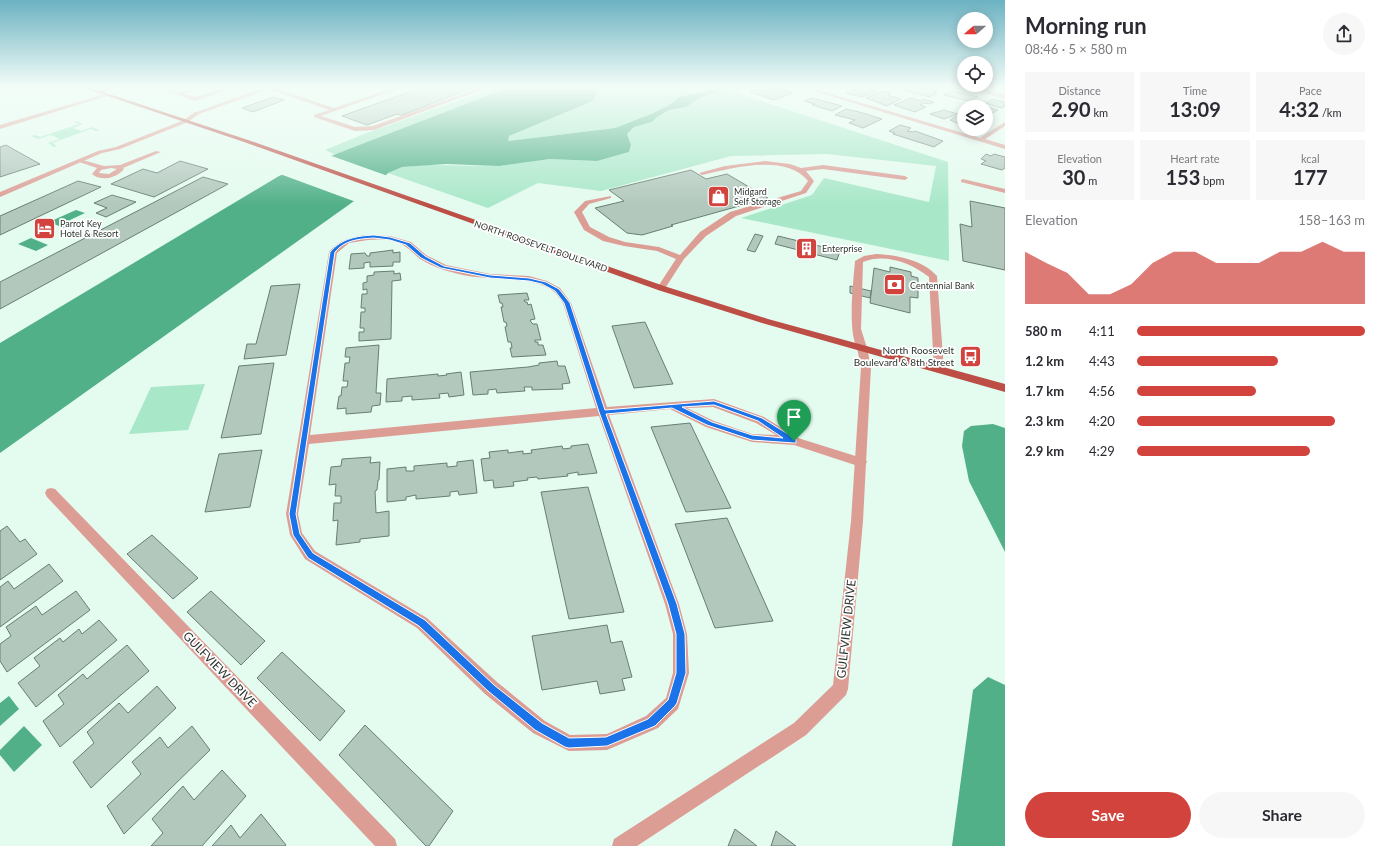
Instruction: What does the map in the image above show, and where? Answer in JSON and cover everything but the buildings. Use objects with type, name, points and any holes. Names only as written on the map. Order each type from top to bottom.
[{"type":"main road","name":"NORTH ROOSEVELT BOULEVARD","points":[[202,126],[661,288],[765,321],[1005,388]]},
{"type":"street","points":[[0,195],[100,152],[118,148],[172,126]]},
{"type":"street","points":[[347,126],[355,129],[378,126]]},
{"type":"street","points":[[935,126],[1005,147]]},
{"type":"street","points":[[980,140],[1001,126]]},
{"type":"street","points":[[100,152],[107,144],[114,142]]},
{"type":"street","points":[[79,161],[102,167],[120,167],[158,152]]},
{"type":"street","points":[[661,288],[681,258],[703,234],[733,214],[804,192],[810,181],[802,170],[793,166],[777,164],[731,166],[702,172]]},
{"type":"street","points":[[802,170],[823,167],[905,178]]},
{"type":"street","points":[[963,181],[1005,191]]},
{"type":"street","points":[[609,197],[587,202],[578,212],[587,228],[606,239],[624,244],[659,249],[681,258]]},
{"type":"street","points":[[357,238],[390,238],[408,244],[423,257],[443,267],[490,277],[529,279],[544,283],[557,290],[567,303],[602,412],[672,604],[680,634],[681,673],[672,703],[652,722],[607,742],[569,743],[539,727],[491,688],[422,623],[310,555],[296,535],[292,514],[303,440],[333,252],[345,241],[357,238]]},
{"type":"street","name":"GULFVIEW DRIVE","points":[[621,846],[800,729],[840,689],[857,521],[861,462],[866,367],[856,329],[859,261],[864,257],[876,256],[907,261],[928,271],[933,276],[939,370]]},
{"type":"street","points":[[303,440],[672,405],[714,403],[760,420],[794,441]]},
{"type":"street","points":[[672,405],[710,424],[752,438],[794,441],[861,462]]},
{"type":"street","name":"GULFVIEW DRIVE","points":[[51,493],[388,846]]},
{"type":"shaded area","points":[[72,126],[77,126],[73,128],[81,131],[92,127],[99,130],[96,131],[91,129],[52,143],[57,146],[54,147],[48,143],[60,139],[51,135],[38,139],[31,136],[35,135],[40,137]]},
{"type":"shaded area","points":[[385,126],[409,126],[336,155],[325,150]]},
{"type":"shaded area","points":[[408,126],[532,126],[509,136],[508,141],[619,126],[636,126],[627,134],[631,145],[629,152],[597,161],[550,159],[499,166],[446,164],[402,167],[388,173],[378,184],[0,453],[0,343],[279,176]]},
{"type":"shaded area","points":[[532,126],[619,126],[508,141],[509,136]]},
{"type":"shaded area","points":[[839,126],[948,162],[949,261],[741,218],[812,195],[824,178],[929,202],[936,166],[827,154],[731,156],[601,191],[538,183],[488,208],[388,173],[402,167],[426,165],[499,166],[550,159],[597,161],[629,152],[631,145],[627,134],[634,127]]},
{"type":"shaded area","points":[[76,210],[85,213],[70,220],[76,223],[64,228],[49,222]]},
{"type":"shaded area","points":[[31,238],[48,245],[36,251],[18,244]]},
{"type":"shaded area","points":[[205,384],[188,430],[129,434],[151,387]]},
{"type":"shaded area","points":[[993,424],[1005,428],[1005,552],[969,481],[962,446],[964,431],[971,426]]},
{"type":"shaded area","points":[[988,677],[1005,685],[1005,846],[952,846],[973,690]]},
{"type":"shaded area","points":[[9,696],[19,709],[0,726],[0,703]]},
{"type":"shaded area","points":[[24,726],[42,745],[14,772],[0,755],[0,750]]},
{"type":"pier","points":[[329,155],[388,176],[379,185],[356,202],[280,174]]},
{"type":"place","name":"Midgard Self Storage","points":[[718,196]]},
{"type":"place","name":"Parrot Key Hotel & Resort","points":[[45,228]]},
{"type":"place","name":"Enterprise","points":[[807,248]]},
{"type":"place","name":"Centennial Bank","points":[[895,285]]},
{"type":"place","name":"North Roosevelt Boulevard & 8th Street","points":[[970,356]]},
{"type":"route","points":[[794,441],[752,438],[710,424],[672,405],[602,412],[567,303],[557,290],[544,283],[529,279],[490,277],[465,273],[443,267],[423,257],[408,244],[390,238],[357,238],[345,241],[338,246],[333,252],[331,260],[292,514],[296,535],[310,555],[422,623],[491,688],[539,727],[569,743],[607,742],[652,722],[672,703],[681,673],[680,634],[672,604],[602,412],[636,409],[672,405],[714,403],[760,420],[794,441]]}]
